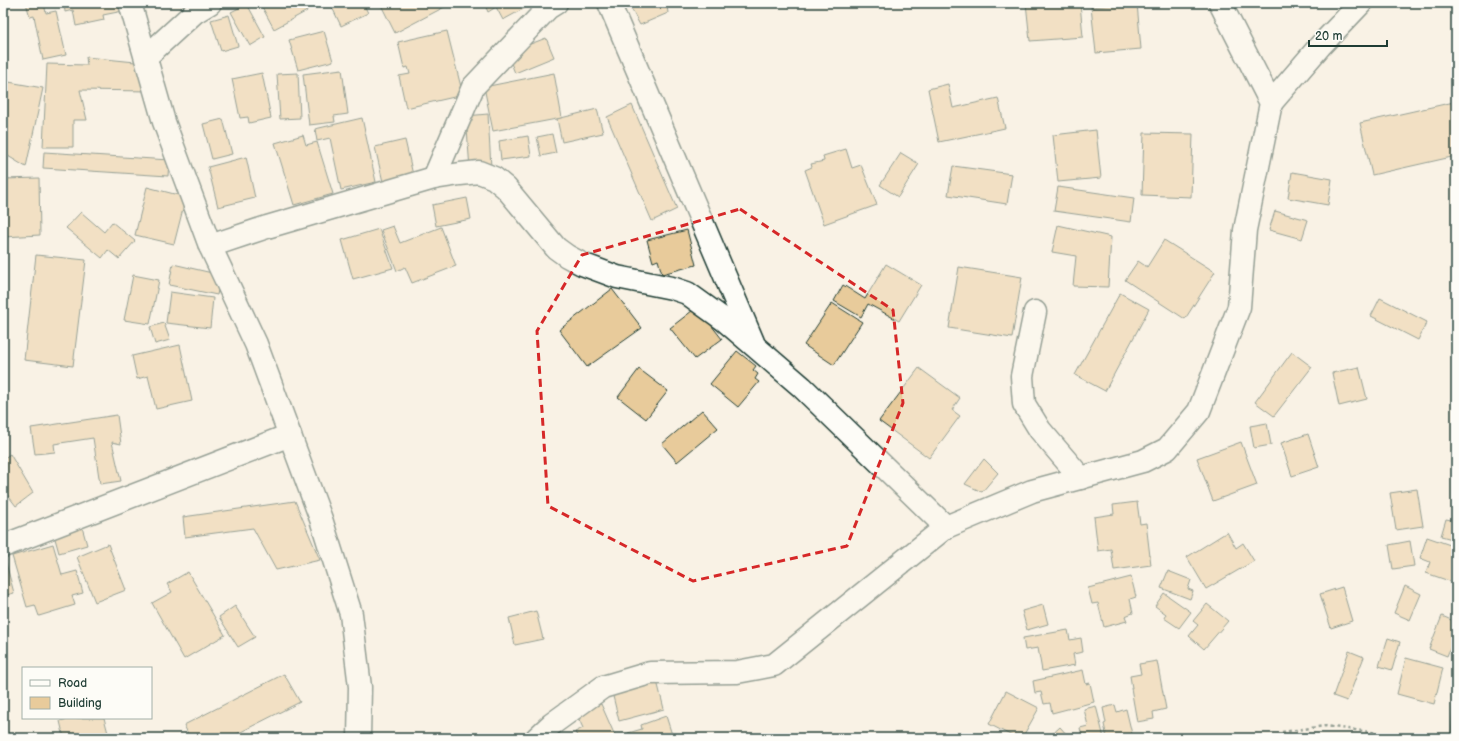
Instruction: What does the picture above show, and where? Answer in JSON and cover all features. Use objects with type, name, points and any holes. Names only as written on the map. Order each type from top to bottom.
[{"type":"street","points":[[130,3],[164,122],[210,246],[256,344],[321,519],[351,614],[360,687],[359,738]]},
{"type":"street","points":[[146,57],[195,12],[210,3]]},
{"type":"street","points":[[434,178],[473,87],[548,8],[556,3]]},
{"type":"street","points":[[609,3],[755,346]]},
{"type":"street","points":[[1220,3],[1271,103]]},
{"type":"street","points":[[537,738],[552,724],[603,687],[650,673],[737,672],[774,665],[946,527],[1032,491],[1143,462],[1167,449],[1199,411],[1239,307],[1245,230],[1271,103],[1320,46],[1361,3]]},
{"type":"street","points":[[210,246],[267,227],[434,178],[479,172],[494,178],[506,188],[556,248],[567,256],[582,264],[617,277],[672,288],[687,293],[723,318],[802,387],[946,527]]},
{"type":"street","points":[[1035,312],[1022,376],[1024,404],[1040,430],[1081,478]]},
{"type":"street","points":[[3,546],[290,435]]},
{"type":"path","points":[[1282,732],[1325,726],[1416,738]]},
{"type":"highlighted area","points":[[740,209],[893,310],[903,403],[847,546],[693,581],[548,506],[537,331],[582,255]]},
{"type":"building","points":[[26,3],[44,3],[46,13],[56,11],[66,55],[43,60],[34,16],[30,17]]},
{"type":"building","points":[[64,3],[121,3],[123,11],[103,15],[104,20],[76,26],[73,10],[65,12]]},
{"type":"building","points":[[260,3],[303,3],[307,11],[274,29]]},
{"type":"building","points":[[330,3],[363,3],[368,13],[341,26]]},
{"type":"building","points":[[380,3],[452,3],[395,33]]},
{"type":"building","points":[[484,3],[534,3],[503,20],[496,7],[488,12]]},
{"type":"building","points":[[628,3],[676,3],[667,6],[668,13],[640,25]]},
{"type":"building","points":[[1026,3],[1080,3],[1083,37],[1030,41]]},
{"type":"building","points":[[1137,3],[1141,49],[1096,53],[1091,7]]},
{"type":"building","points":[[247,4],[265,37],[250,46],[231,12]]},
{"type":"building","points":[[229,15],[238,46],[221,51],[211,20]]},
{"type":"building","points":[[324,31],[333,61],[298,70],[289,40]]},
{"type":"building","points":[[447,31],[463,95],[406,108],[399,76],[410,74],[408,67],[404,68],[398,42]]},
{"type":"building","points":[[546,38],[554,57],[515,73],[507,53]]},
{"type":"building","points":[[86,57],[145,63],[149,91],[80,90],[87,120],[73,120],[73,147],[43,147],[47,64],[87,65]]},
{"type":"building","points":[[342,69],[348,114],[334,116],[335,122],[309,125],[303,74]]},
{"type":"building","points":[[262,73],[271,118],[249,123],[248,117],[240,118],[232,79]]},
{"type":"building","points":[[298,73],[300,118],[280,119],[277,74]]},
{"type":"building","points":[[554,73],[562,118],[493,131],[484,87]]},
{"type":"building","points":[[3,81],[43,88],[26,167],[3,153]]},
{"type":"building","points":[[948,84],[953,108],[998,98],[1005,128],[939,142],[928,89]]},
{"type":"building","points":[[1454,102],[1456,111],[1456,156],[1372,175],[1360,123]]},
{"type":"building","points":[[632,105],[677,209],[652,221],[607,117]]},
{"type":"building","points":[[597,109],[603,133],[562,142],[557,119]]},
{"type":"building","points":[[488,114],[491,168],[470,169],[466,116]]},
{"type":"building","points":[[362,118],[376,182],[341,190],[330,138],[317,141],[315,129]]},
{"type":"building","points":[[223,119],[232,154],[212,159],[203,124]]},
{"type":"building","points":[[1096,130],[1101,178],[1058,182],[1053,135]]},
{"type":"building","points":[[1144,133],[1193,134],[1191,197],[1142,195]]},
{"type":"building","points":[[552,134],[556,153],[541,156],[537,137]]},
{"type":"building","points":[[303,135],[306,145],[317,142],[333,194],[294,205],[275,143]]},
{"type":"building","points":[[528,136],[531,156],[501,160],[499,141]]},
{"type":"building","points":[[405,140],[413,175],[383,182],[375,147]]},
{"type":"building","points":[[846,149],[852,168],[861,165],[877,205],[824,224],[805,170],[812,167],[811,164],[824,161],[823,156]]},
{"type":"building","points":[[44,152],[169,160],[168,176],[43,168]]},
{"type":"building","points":[[901,153],[919,164],[898,197],[880,185]]},
{"type":"building","points":[[246,157],[255,198],[218,207],[208,167]]},
{"type":"building","points":[[953,166],[1012,174],[1007,204],[948,195]]},
{"type":"building","points":[[1292,172],[1332,179],[1328,205],[1288,198]]},
{"type":"building","points":[[39,178],[40,235],[3,237],[3,179]]},
{"type":"building","points":[[147,187],[186,197],[174,244],[135,235]]},
{"type":"building","points":[[1058,187],[1134,198],[1131,222],[1054,211]]},
{"type":"building","points":[[467,198],[471,219],[436,226],[432,205]]},
{"type":"building","points":[[1275,211],[1308,220],[1302,239],[1269,230]]},
{"type":"building","points":[[81,212],[104,232],[112,222],[135,241],[119,259],[108,250],[102,258],[66,228]]},
{"type":"building","points":[[1058,225],[1111,237],[1108,287],[1073,286],[1076,256],[1052,252]]},
{"type":"building","points":[[393,226],[400,243],[441,227],[456,266],[412,283],[405,267],[397,271],[381,230]]},
{"type":"building","points":[[379,229],[393,268],[353,279],[342,240]]},
{"type":"building","points":[[687,230],[696,265],[662,274],[658,260],[653,262],[647,240]]},
{"type":"building","points":[[1164,240],[1215,272],[1185,319],[1125,280],[1138,261],[1147,267]]},
{"type":"building","points":[[36,255],[86,260],[73,366],[24,360]]},
{"type":"building","points":[[173,264],[221,275],[217,295],[169,285]]},
{"type":"building","points":[[886,264],[921,285],[899,321],[868,304],[861,317],[834,301],[843,285],[865,299]]},
{"type":"building","points":[[959,267],[1022,277],[1012,338],[949,328]]},
{"type":"building","points":[[133,275],[159,280],[150,324],[124,320]]},
{"type":"building","points":[[612,289],[642,328],[587,367],[559,330]]},
{"type":"building","points":[[170,292],[213,298],[210,328],[166,323]]},
{"type":"building","points":[[1120,293],[1149,309],[1105,391],[1075,375]]},
{"type":"building","points":[[1380,298],[1427,322],[1418,340],[1371,316]]},
{"type":"building","points":[[832,303],[862,322],[834,365],[804,345]]},
{"type":"building","points":[[697,307],[722,339],[695,359],[670,328]]},
{"type":"building","points":[[164,323],[170,340],[155,344],[150,327]]},
{"type":"building","points":[[180,345],[192,401],[156,409],[148,376],[137,379],[132,356]]},
{"type":"building","points":[[737,351],[756,366],[753,370],[758,374],[755,379],[759,382],[738,407],[710,384]]},
{"type":"building","points":[[1292,352],[1312,367],[1274,416],[1255,402]]},
{"type":"building","points":[[1359,367],[1367,399],[1339,406],[1332,373]]},
{"type":"building","points":[[919,368],[960,398],[952,410],[960,416],[929,458],[879,421]]},
{"type":"building","points":[[639,369],[668,391],[646,419],[618,397]]},
{"type":"building","points":[[702,410],[718,428],[677,462],[662,444]]},
{"type":"building","points":[[117,415],[121,444],[112,442],[121,481],[100,484],[93,438],[54,444],[55,452],[35,454],[31,428]]},
{"type":"building","points":[[1267,423],[1271,445],[1254,448],[1250,426]]},
{"type":"building","points":[[1308,434],[1319,467],[1292,476],[1281,443]]},
{"type":"building","points":[[1241,442],[1257,485],[1213,501],[1197,458]]},
{"type":"building","points":[[10,454],[33,493],[16,506],[3,489],[3,459]]},
{"type":"building","points":[[984,459],[998,473],[982,492],[965,484]]},
{"type":"building","points":[[1417,489],[1423,526],[1396,530],[1390,493]]},
{"type":"building","points":[[295,501],[320,560],[276,570],[253,528],[185,537],[183,517]]},
{"type":"building","points":[[1137,502],[1140,524],[1146,523],[1151,565],[1114,570],[1111,549],[1098,551],[1094,517],[1114,514],[1113,505]]},
{"type":"building","points":[[1446,519],[1456,521],[1456,540],[1441,536]]},
{"type":"building","points":[[82,527],[87,545],[59,553],[54,535]]},
{"type":"building","points":[[1227,532],[1236,548],[1243,543],[1254,561],[1206,589],[1187,557]]},
{"type":"building","points":[[1427,537],[1456,547],[1455,583],[1426,573],[1430,562],[1420,558]]},
{"type":"building","points":[[1410,541],[1414,566],[1393,569],[1389,545]]},
{"type":"building","points":[[53,544],[62,575],[77,571],[83,593],[72,596],[75,605],[39,616],[35,605],[27,607],[12,556]]},
{"type":"building","points":[[108,544],[126,590],[95,602],[77,557]]},
{"type":"building","points":[[6,563],[14,593],[3,596],[3,564]]},
{"type":"building","points":[[1168,571],[1191,580],[1188,589],[1193,591],[1190,599],[1161,588]]},
{"type":"building","points":[[188,572],[225,635],[184,659],[152,603],[172,592],[167,584]]},
{"type":"building","points":[[1131,577],[1136,597],[1130,599],[1133,613],[1125,616],[1127,621],[1104,627],[1098,603],[1092,604],[1088,588]]},
{"type":"building","points":[[1405,586],[1421,594],[1410,620],[1394,613]]},
{"type":"building","points":[[1342,587],[1352,621],[1331,628],[1320,594]]},
{"type":"building","points":[[1164,593],[1191,612],[1179,628],[1164,618],[1166,614],[1155,606]]},
{"type":"building","points":[[1207,604],[1228,621],[1204,649],[1189,636],[1198,625],[1193,621]]},
{"type":"building","points":[[1043,605],[1048,624],[1027,630],[1022,611]]},
{"type":"building","points":[[235,606],[255,637],[238,647],[219,617]]},
{"type":"building","points":[[536,611],[543,639],[515,645],[509,618]]},
{"type":"building","points":[[1442,616],[1456,622],[1456,634],[1447,656],[1429,649]]},
{"type":"building","points":[[1068,630],[1070,640],[1081,638],[1083,652],[1073,654],[1075,665],[1042,671],[1038,648],[1025,650],[1023,638]]},
{"type":"building","points":[[1388,638],[1400,642],[1392,670],[1379,666]]},
{"type":"building","points":[[1349,651],[1364,657],[1347,701],[1333,696]]},
{"type":"building","points":[[1406,658],[1443,668],[1434,704],[1397,694]]},
{"type":"building","points":[[1157,661],[1166,709],[1153,712],[1154,719],[1137,722],[1130,676],[1141,674],[1139,664]]},
{"type":"building","points":[[1455,668],[1456,737],[1451,737]]},
{"type":"building","points":[[1083,670],[1086,684],[1090,683],[1094,702],[1052,713],[1050,703],[1044,704],[1041,692],[1035,693],[1033,681]]},
{"type":"building","points":[[284,674],[300,702],[229,738],[190,738],[184,725]]},
{"type":"building","points":[[657,681],[664,709],[619,721],[612,692]]},
{"type":"building","points":[[1006,691],[1039,708],[1022,738],[1016,738],[989,724]]},
{"type":"building","points":[[601,704],[616,738],[578,738],[575,732],[583,728],[577,715]]},
{"type":"building","points":[[1115,705],[1117,712],[1126,709],[1132,734],[1118,738],[1107,738],[1103,708]]},
{"type":"building","points":[[1096,706],[1104,738],[1088,738],[1087,735],[1082,736],[1080,728],[1088,726],[1084,709]]},
{"type":"building","points":[[666,716],[673,738],[630,738],[628,733],[642,729],[641,725]]},
{"type":"building","points":[[68,719],[104,719],[109,737],[64,738],[60,721]]},
{"type":"building","points":[[1060,727],[1068,736],[1066,738],[1048,738]]}]
